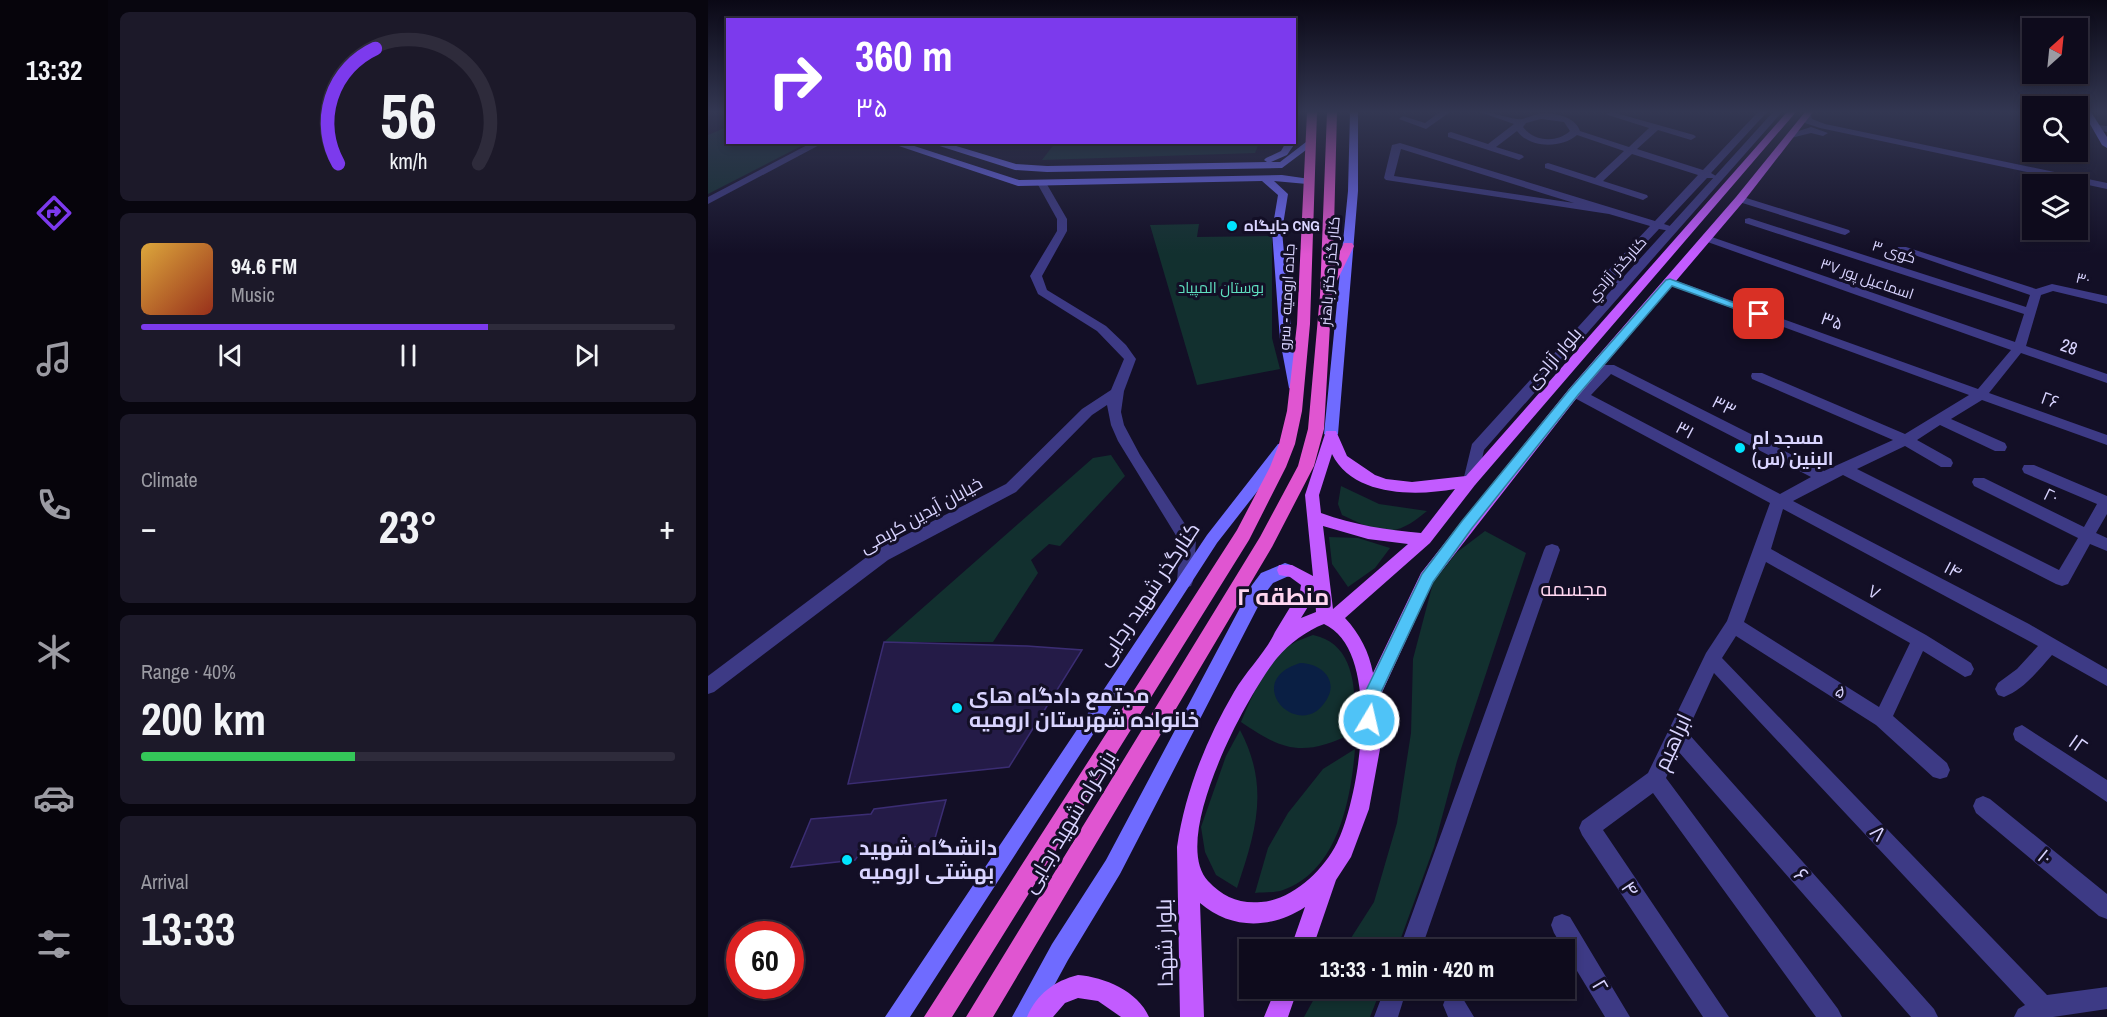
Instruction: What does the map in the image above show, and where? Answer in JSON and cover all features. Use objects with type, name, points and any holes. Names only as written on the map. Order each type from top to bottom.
[{"type":"highway","name":"جاده ارومیه - سرو","points":[[1273,480],[1287,443],[1297,392],[1306,295],[1308,159]]},
{"type":"highway","points":[[1323,431],[1330,159]]},
{"type":"highway","points":[[1326,295],[1348,246]]},
{"type":"highway","name":"بزرگراه شهید رجایی","points":[[979,1017],[1266,542],[1323,431]]},
{"type":"highway","name":"بزرگراه شهید رجایی","points":[[937,1017],[1243,535],[1273,480]]},
{"type":"main road","points":[[944,159],[1007,180],[1042,183],[1282,178],[1306,182]]},
{"type":"main road","points":[[992,159],[1033,168],[1282,165],[1291,171],[1282,178]]},
{"type":"main road","points":[[1254,165],[1272,159]]},
{"type":"main road","points":[[1282,165],[1289,159]]},
{"type":"main road","name":"کنار گذر دکتر باهنر","points":[[1323,431],[1348,246],[1353,159]]},
{"type":"main road","name":"بلوار آزادی","points":[[1272,652],[1300,626],[1330,617],[1425,538],[1470,481],[1751,159]]},
{"type":"main road","name":"بلوار آزادی","points":[[1368,703],[1427,578],[1467,525],[1579,394],[1772,159]]},
{"type":"main road","points":[[1265,179],[1283,194]]},
{"type":"main road","points":[[1283,194],[1306,182]]},
{"type":"main road","points":[[1283,194],[1277,231],[1286,340],[1297,392]]},
{"type":"main road","points":[[1323,431],[1343,461],[1382,484],[1428,489],[1470,481]]},
{"type":"main road","points":[[1189,868],[1192,878],[1204,893],[1219,905],[1238,912],[1258,914],[1278,910],[1298,902],[1328,872],[1343,852],[1355,821],[1365,781],[1371,736],[1364,674],[1354,641],[1343,624],[1330,617],[1314,516],[1312,495],[1323,431]]},
{"type":"main road","name":"کنارگذر شهید رجایی","points":[[897,1017],[1212,539],[1287,443]]},
{"type":"main road","points":[[1314,516],[1344,528],[1372,535],[1425,538]]},
{"type":"main road","points":[[1024,1017],[1060,951],[1113,867],[1258,590],[1267,578],[1285,570],[1295,571],[1308,583],[1308,592],[1272,652]]},
{"type":"main road","name":"بلوار شهدا","points":[[1192,1017],[1188,844],[1203,775],[1233,712],[1256,672],[1272,652]]},
{"type":"main road","points":[[1305,939],[1328,872]]},
{"type":"main road","points":[[1039,1017],[1058,994],[1079,986],[1099,990],[1118,999],[1137,1017]]},
{"type":"main road","points":[[1276,1017],[1283,999]]},
{"type":"street","points":[[708,201],[788,159]]},
{"type":"street","points":[[1393,159],[1389,178],[1607,211]]},
{"type":"street","points":[[1442,159],[1672,230]]},
{"type":"street","points":[[1597,181],[1621,159]]},
{"type":"street","points":[[1652,159],[1729,185]]},
{"type":"street","points":[[1624,284],[1608,277],[1708,178],[1723,159]]},
{"type":"street","name":"کنارگذر آزادي","points":[[1470,481],[1478,448],[1672,230],[1708,178],[1728,159]]},
{"type":"street","points":[[1968,159],[2025,174]]},
{"type":"street","points":[[1988,159],[2107,186]]},
{"type":"street","points":[[1548,166],[1643,197]]},
{"type":"street","points":[[1495,194],[1500,178]]},
{"type":"street","points":[[1042,183],[1062,219],[1062,231],[1036,276],[1038,284],[1042,292],[1106,330],[1118,341],[1130,359],[1114,411],[1122,434],[1188,541],[1185,580]]},
{"type":"street","points":[[2088,189],[2107,194]]},
{"type":"street","points":[[1740,199],[1845,232]]},
{"type":"street","name":"کوی ۳","points":[[1749,221],[2030,312]]},
{"type":"street","name":"اسماعیل پور ۳۷","points":[[1706,238],[2019,348]]},
{"type":"street","points":[[1778,501],[1823,477],[1906,440],[1981,394],[2019,348],[2036,293],[1902,249]]},
{"type":"street","name":"۳۵","points":[[1670,282],[1981,394]]},
{"type":"street","name":"۳۰","points":[[2036,293],[2052,287],[2107,300]]},
{"type":"street","name":"28","points":[[2019,348],[2107,379]]},
{"type":"street","name":"۳۳","points":[[1579,394],[1609,368],[1823,477]]},
{"type":"street","points":[[1757,376],[1906,440],[1946,462]]},
{"type":"street","name":"خیابان آیدین کریمی","points":[[708,686],[882,555],[1011,488],[1087,412],[1118,392]]},
{"type":"street","name":"۳۱","points":[[1579,394],[1778,501]]},
{"type":"street","name":"۲۶","points":[[1981,394],[2107,440]]},
{"type":"street","points":[[1939,419],[2000,447]]},
{"type":"street","points":[[1844,469],[2062,579],[2106,502],[2028,469]]},
{"type":"street","name":"۲۰","points":[[1978,482],[2107,545]]},
{"type":"street","name":"ابراهیم","points":[[1778,501],[1762,552],[1734,625],[1712,659],[1655,780],[1830,1017]]},
{"type":"street","name":"۱۴","points":[[1778,501],[2107,676]]},
{"type":"street","points":[[1188,541],[1212,539]]},
{"type":"street","points":[[1414,939],[1552,550]]},
{"type":"street","name":"۷","points":[[1762,552],[1920,640],[1965,669]]},
{"type":"street","name":"۵","points":[[1734,625],[1881,719],[1940,770]]},
{"type":"street","points":[[1881,719],[1920,640]]},
{"type":"street","points":[[2004,689],[2024,675],[2050,645]]},
{"type":"street","name":"۸","points":[[1712,659],[2035,1012]]},
{"type":"street","name":"۶","points":[[1676,734],[1926,1017]]},
{"type":"street","name":"۱۲","points":[[2022,734],[2107,792]]},
{"type":"street","name":"۴","points":[[1655,780],[1589,828],[1717,1017]]},
{"type":"street","name":"۱۰","points":[[1983,806],[2107,908]]},
{"type":"street","name":"۲","points":[[1562,925],[1618,1017]]},
{"type":"street","points":[[2035,1012],[2107,998]]},
{"type":"street","points":[[1386,1017],[1392,999]]},
{"type":"green space","points":[[708,159],[775,159],[708,194]]},
{"type":"green space","name":"بوستان المپیاد","points":[[1199,224],[1197,237],[1272,236],[1272,338],[1280,369],[1197,385],[1150,225]]},
{"type":"green space","points":[[1111,455],[1125,476],[1060,546],[1049,544],[1031,560],[1038,573],[993,642],[884,642],[1093,458]]},
{"type":"green space","points":[[1341,486],[1379,504],[1427,511],[1395,530],[1377,529],[1342,515],[1338,504]]},
{"type":"green space","points":[[1485,531],[1526,553],[1457,761],[1434,847],[1401,939],[1350,939],[1374,902],[1397,823],[1411,733],[1413,659],[1433,583],[1456,553]]},
{"type":"green space","points":[[1329,537],[1358,538],[1390,548],[1375,568],[1348,587],[1332,564]]},
{"type":"green space","points":[[1313,635],[1328,640],[1339,649],[1346,660],[1354,689],[1354,733],[1322,745],[1296,748],[1271,740],[1241,722],[1261,679],[1275,658],[1292,644]]},
{"type":"green space","points":[[1240,730],[1255,771],[1257,809],[1250,847],[1237,888],[1216,875],[1205,852],[1201,827],[1226,756]]},
{"type":"green space","points":[[1355,749],[1345,811],[1329,850],[1317,867],[1302,881],[1280,891],[1255,893],[1268,848],[1288,813],[1323,769]]},
{"type":"green space","points":[[1314,999],[1377,999],[1370,1017],[1304,1017]]},
{"type":"water","points":[[1300,663],[1320,669],[1329,678],[1331,685],[1327,699],[1316,711],[1303,715],[1291,713],[1281,705],[1275,695],[1275,683],[1283,672]]},
{"type":"building","name":"مجتمع دادگاه های خانواده شهرستان ارومیه","points":[[884,642],[1082,650],[1009,767],[848,784]]},
{"type":"building","points":[[946,800],[933,845],[861,852],[855,860],[791,867],[811,819],[871,814],[874,809]]},
{"type":"place","name":"جایگاه CNG","points":[[1232,226]]},
{"type":"place","name":"مسجد ام البنین (س)","points":[[1740,448]]},
{"type":"place","name":"مجتمع دادگاه های خانواده شهرستان ارومیه","points":[[957,708]]},
{"type":"place","name":"دانشگاه شهید بهشتی ارومیه","points":[[847,860]]},
{"type":"district","name":"مجسمه","points":[[1574,589]]},
{"type":"district","name":"منطقه ۲","points":[[1283,597]]},
{"type":"route","points":[[1369,720],[1368,703],[1427,578],[1574,392],[1670,282],[1759,314]]}]
